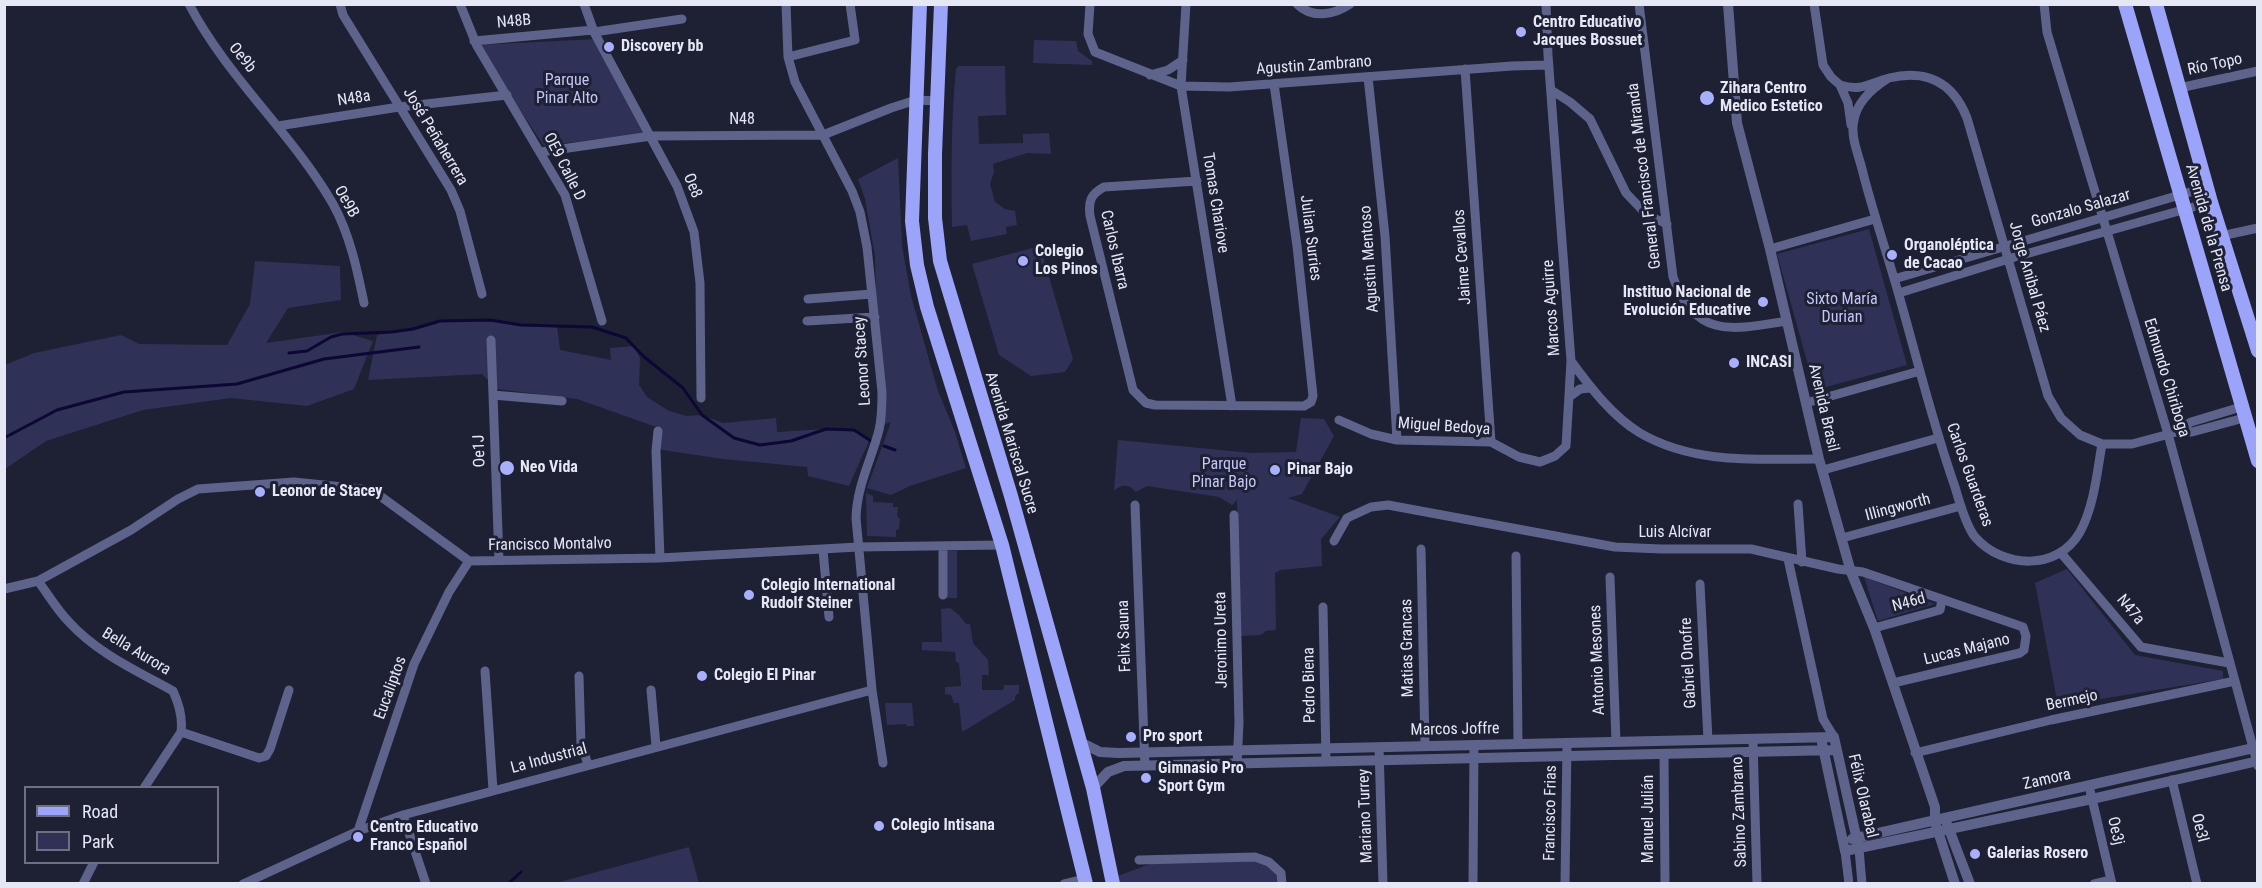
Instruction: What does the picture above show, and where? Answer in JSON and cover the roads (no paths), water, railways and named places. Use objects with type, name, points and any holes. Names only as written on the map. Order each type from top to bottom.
[{"type":"main road","points":[[920,4],[912,220],[917,265],[927,307],[1002,545],[1086,881]]},
{"type":"main road","name":"Avenida Mariscal Sucre","points":[[941,4],[935,218],[940,261],[1011,496],[1093,788],[1113,884]]},
{"type":"main road","name":"Avenida de la Prensa","points":[[2126,4],[2258,461]]},
{"type":"main road","name":"Avenida de la Prensa","points":[[2156,4],[2221,236],[2257,345]]},
{"type":"street","name":"Oe9b","points":[[189,4],[208,39],[278,126]]},
{"type":"street","name":"José Peñaherrera","points":[[339,4],[456,202],[482,294]]},
{"type":"street","name":"OE9 Calle D","points":[[460,4],[474,41],[541,152],[567,202],[602,321]]},
{"type":"street","name":"Oe8","points":[[584,4],[594,31],[677,186],[694,232],[700,283],[701,398]]},
{"type":"street","name":"Leonor Stacey","points":[[786,4],[788,57],[795,81],[852,191],[860,212],[867,247],[882,411],[879,429],[856,497],[858,547],[872,690],[883,763]]},
{"type":"street","points":[[788,57],[855,40],[850,4]]},
{"type":"street","name":"Agustin Zambrano","points":[[1090,4],[1088,34],[1091,46],[1101,55],[1181,86],[1229,87],[1549,65]]},
{"type":"street","name":"Tomas Chariove","points":[[1186,4],[1181,86],[1232,406]]},
{"type":"street","points":[[1297,4],[1300,8],[1317,14],[1337,13],[1350,4]]},
{"type":"street","name":"Marcos Aguirre","points":[[1546,4],[1571,361],[1590,388],[1638,432],[1660,443],[1683,450],[1726,458],[1821,465],[1938,438]]},
{"type":"street","name":"General Francisco de Miranda","points":[[1639,4],[1673,277],[1678,292],[1693,312],[1707,324],[1728,328],[1787,321]]},
{"type":"street","name":"Avenida Brasil","points":[[1728,4],[1737,123],[1770,249],[1821,465],[1851,572],[1874,628],[1942,826],[1970,884]]},
{"type":"street","points":[[1814,4],[1823,65],[1831,77],[1840,85],[1852,89],[1869,87],[1887,79]]},
{"type":"street","name":"Edmundo Chiriboga","points":[[2044,4],[2047,32],[2102,218],[2172,433],[2229,663],[2255,747],[2257,763]]},
{"type":"street","name":"N48B","points":[[474,41],[594,31],[682,19]]},
{"type":"street","points":[[1150,75],[1168,70],[1183,60]]},
{"type":"street","name":"Jaime Cevallos","points":[[1465,69],[1491,442]]},
{"type":"street","name":"Río Topo","points":[[2179,88],[2258,71]]},
{"type":"street","name":"Jorge Anibal Páez","points":[[1887,79],[1917,74],[1937,80],[1954,94],[1966,115],[2048,396],[2061,418],[2080,435],[2102,444],[2132,444],[2172,433],[2191,422],[2242,412]]},
{"type":"street","name":"Agustin Mentoso","points":[[1368,77],[1385,236],[1397,440]]},
{"type":"street","points":[[1853,137],[1854,119],[1862,103],[1875,87],[1887,79]]},
{"type":"street","name":"Julian Surries","points":[[1232,406],[1298,407],[1311,402],[1313,396],[1297,246],[1274,84]]},
{"type":"street","points":[[1840,85],[1848,103],[1853,137]]},
{"type":"street","points":[[1551,90],[1590,119],[1626,193],[1647,215],[1667,224]]},
{"type":"street","name":"N48a","points":[[278,126],[399,107],[507,95]]},
{"type":"street","name":"N48","points":[[541,152],[651,136],[823,135],[916,100],[938,100]]},
{"type":"street","name":"Oe9B","points":[[278,126],[333,204],[352,247],[364,303]]},
{"type":"street","name":"Carlos Guarderas","points":[[1853,137],[1875,219],[1899,293],[1938,438],[1961,506],[1974,536],[1996,554],[2018,562],[2031,562],[2061,553]]},
{"type":"street","name":"Carlos Ibarra","points":[[1197,181],[1104,187],[1094,193],[1089,204],[1090,216],[1133,390],[1146,403],[1155,405],[1232,406]]},
{"type":"street","name":"Gonzalo Salazar","points":[[1894,279],[2207,187]]},
{"type":"street","name":"Gonzalo Salazar","points":[[1899,293],[2008,259],[2211,202]]},
{"type":"street","points":[[1770,249],[1875,219]]},
{"type":"street","points":[[2221,236],[2258,228]]},
{"type":"street","points":[[808,299],[872,294]]},
{"type":"street","points":[[807,321],[874,317]]},
{"type":"street","name":"Oe1J","points":[[491,340],[499,560]]},
{"type":"street","name":"Miguel Bedoya","points":[[1339,420],[1371,434],[1397,440],[1491,442],[1519,458],[1540,462],[1555,456],[1566,446],[1571,361]]},
{"type":"street","points":[[1806,403],[1920,370]]},
{"type":"street","points":[[1569,397],[1577,390],[1590,388]]},
{"type":"street","points":[[493,395],[562,401]]},
{"type":"street","points":[[658,431],[656,452],[660,558]]},
{"type":"street","points":[[2061,553],[2080,534],[2091,503],[2102,444]]},
{"type":"street","name":"Francisco Montalvo","points":[[4,589],[38,581],[131,530],[178,499],[198,489],[294,482],[372,490],[469,561],[660,558],[858,547],[1002,545]]},
{"type":"street","points":[[1798,504],[1802,562]]},
{"type":"street","name":"Felix Sauna","points":[[1135,505],[1144,766]]},
{"type":"street","name":"Luis Alcívar","points":[[1334,541],[1347,518],[1371,507],[1388,505],[1615,547],[1751,549],[1802,562],[1851,572],[1863,572],[2023,627]]},
{"type":"street","name":"Illingworth","points":[[1842,538],[1961,506]]},
{"type":"street","name":"Jeronimo Ureta","points":[[1234,515],[1239,723],[1237,764]]},
{"type":"street","points":[[943,546],[943,595]]},
{"type":"street","name":"Matias Grancas","points":[[1421,549],[1425,746]]},
{"type":"street","points":[[823,550],[829,617]]},
{"type":"street","name":"N47a","points":[[2061,553],[2141,647],[2229,663]]},
{"type":"street","points":[[1516,556],[1518,744]]},
{"type":"street","name":"Félix Olarabal","points":[[1788,559],[1823,719],[1833,737],[1858,843],[1862,884]]},
{"type":"street","name":"Eucaliptos","points":[[358,831],[414,664],[450,592],[469,561]]},
{"type":"street","name":"Antonio Mesones","points":[[1610,577],[1616,742]]},
{"type":"street","name":"Bella Aurora","points":[[38,581],[67,621],[83,636],[101,650],[173,691],[179,704],[181,732]]},
{"type":"street","name":"Gabriel Onofre","points":[[1700,584],[1708,740]]},
{"type":"street","name":"N46d","points":[[1874,628],[1940,610],[1942,599]]},
{"type":"street","name":"Pedro Biena","points":[[1323,607],[1326,761]]},
{"type":"street","name":"Lucas Majano","points":[[1893,683],[2020,653],[2024,650],[2025,644],[2023,627]]},
{"type":"street","points":[[484,671],[493,790]]},
{"type":"street","points":[[579,676],[581,745],[588,764]]},
{"type":"street","name":"Bermejo","points":[[1916,753],[2051,720],[2235,681]]},
{"type":"street","points":[[145,786],[181,732],[263,758],[270,750],[289,690]]},
{"type":"street","points":[[651,690],[656,746]]},
{"type":"street","name":"La Industrial","points":[[243,884],[358,831],[403,815],[872,690]]},
{"type":"street","name":"Félix Olarabal","points":[[1823,719],[1820,737],[1844,846],[1849,884]]},
{"type":"street","name":"Marcos Joffre","points":[[1080,742],[1100,752],[1144,753],[1833,737]]},
{"type":"street","name":"Sabino Zambrano","points":[[1753,739],[1757,884]]},
{"type":"street","name":"Francisco Frias","points":[[1565,884],[1567,743]]},
{"type":"street","points":[[1473,884],[1474,745]]},
{"type":"street","name":"Mariano Turrey","points":[[1379,747],[1383,884]]},
{"type":"street","name":"Zamora","points":[[1942,826],[2089,786],[2255,747]]},
{"type":"street","name":"Marcos Joffre","points":[[1093,788],[1114,768],[1144,766],[1836,750]]},
{"type":"street","name":"Manuel Julián","points":[[1664,754],[1665,884]]},
{"type":"street","name":"Zamora","points":[[1844,846],[2092,799],[2257,763]]},
{"type":"street","name":"Oe3l","points":[[2172,780],[2197,884]]},
{"type":"street","name":"Oe3j","points":[[2089,786],[2111,882]]},
{"type":"street","points":[[403,815],[426,884]]},
{"type":"street","name":"Avenida Brasil","points":[[1942,826],[1955,884]]},
{"type":"street","points":[[1139,860],[1255,856],[1269,862],[1281,873],[1282,884]]},
{"type":"street","points":[[83,884],[93,864]]},
{"type":"street","points":[[1064,884],[1086,881]]},
{"type":"street","points":[[2094,884],[2111,882]]},
{"type":"waterway","points":[[289,353],[307,351],[331,337],[342,334],[392,332],[440,321],[490,320],[521,325],[592,327],[626,338],[643,356],[683,388],[702,415],[734,438],[760,445],[791,441],[826,429],[854,430],[871,441]]},
{"type":"waterway","points":[[4,438],[57,410],[124,392],[237,384],[324,359],[419,347]]},
{"type":"waterway","points":[[884,446],[895,450]]},
{"type":"waterway","points":[[508,884],[521,872]]},
{"type":"place","name":"Centro Educativo Jacques Bossuet","points":[[1521,32]]},
{"type":"place","name":"Discovery bb","points":[[609,47]]},
{"type":"place","name":"Zihara Centro Medico Estetico","points":[[1707,98]]},
{"type":"place","name":"Organoléptica de Cacao","points":[[1892,255]]},
{"type":"place","name":"Colegio Los Pinos","points":[[1023,261]]},
{"type":"place","name":"Instituo Nacional de Evolución Educative","points":[[1763,302]]},
{"type":"place","name":"INCASI","points":[[1734,363]]},
{"type":"place","name":"Neo Vida","points":[[507,468]]},
{"type":"place","name":"Pinar Bajo","points":[[1275,470]]},
{"type":"place","name":"Leonor de Stacey","points":[[260,492]]},
{"type":"place","name":"Colegio International Rudolf Steiner","points":[[749,595]]},
{"type":"place","name":"Colegio El Pinar","points":[[702,676]]},
{"type":"place","name":"Pro sport","points":[[1131,737]]},
{"type":"place","name":"Gimnasio Pro Sport Gym","points":[[1146,778]]},
{"type":"place","name":"Colegio Intisana","points":[[879,826]]},
{"type":"place","name":"Centro Educativo Franco Español","points":[[358,837]]},
{"type":"place","name":"Galerias Rosero","points":[[1975,854]]},
{"type":"park label","name":"Parque Pinar Alto","points":[[567,90]]},
{"type":"park label","name":"Sixto María Durian","points":[[1842,309]]},
{"type":"park label","name":"Parque Pinar Bajo","points":[[1224,474]]}]
